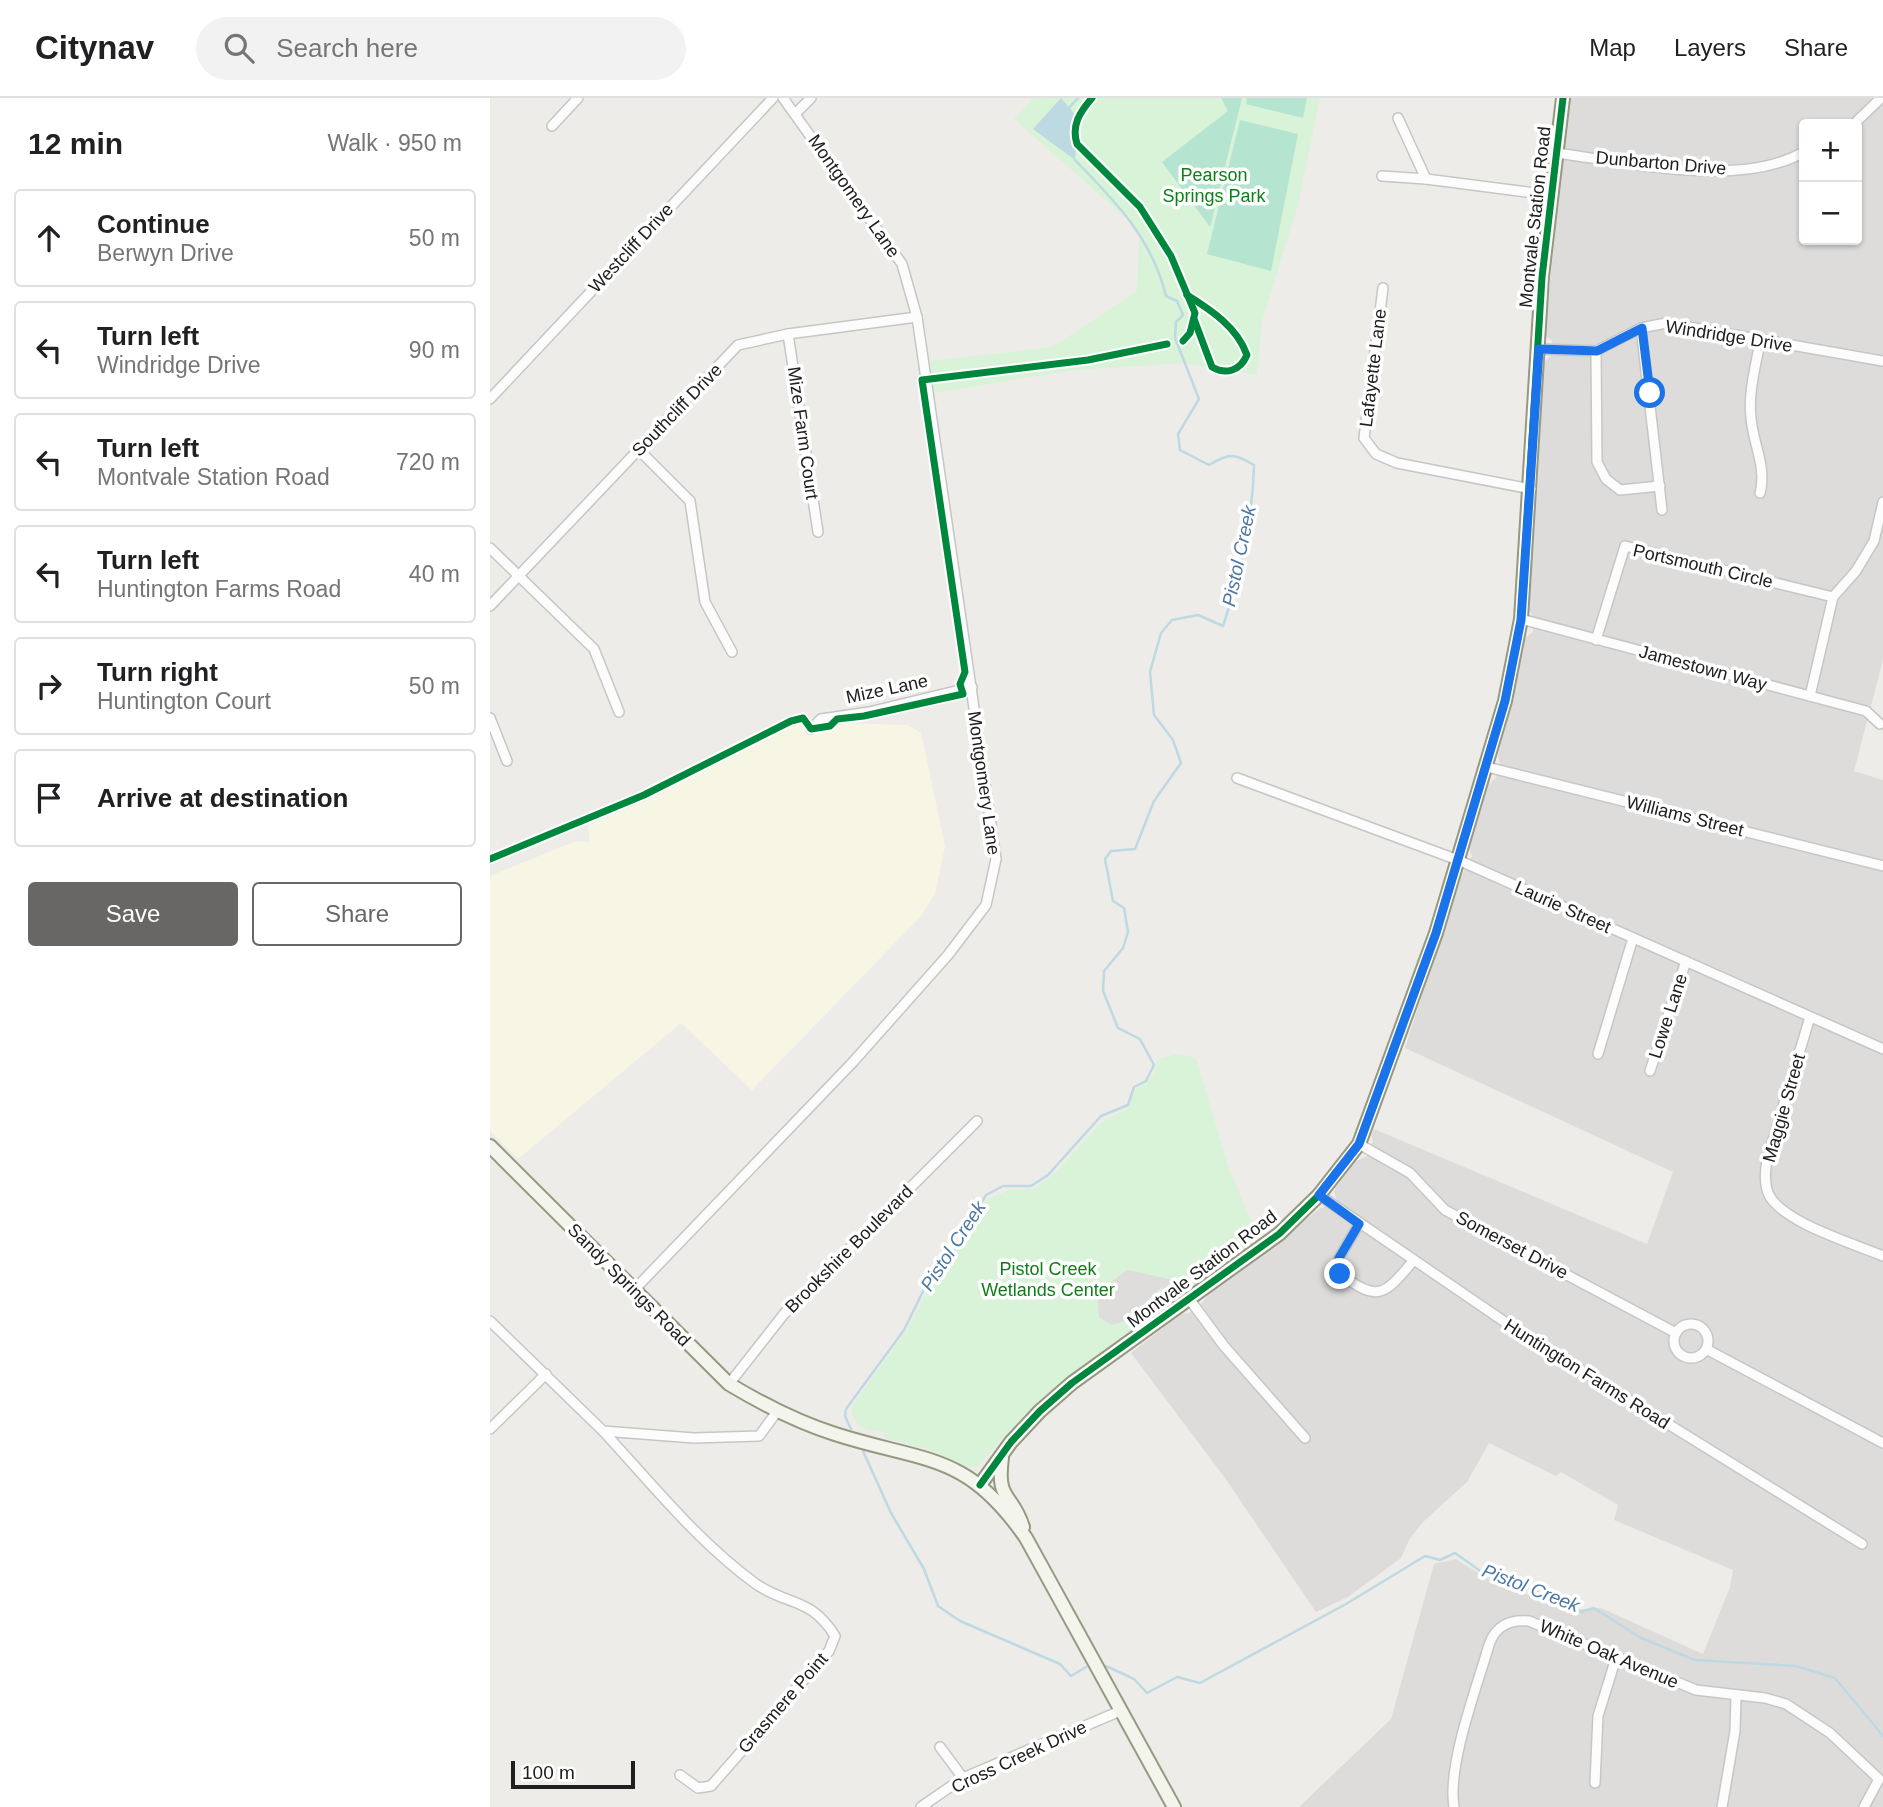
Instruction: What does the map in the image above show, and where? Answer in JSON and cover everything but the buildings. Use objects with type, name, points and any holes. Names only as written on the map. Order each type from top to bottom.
[{"type":"street","points":[[552,126],[578,98]]},
{"type":"street","name":"Westcliff Drive","points":[[490,399],[773,98]]},
{"type":"street","name":"Montgomery Lane","points":[[634,1290],[853,1062],[948,955],[986,905],[996,859],[917,317],[902,264],[783,98]]},
{"type":"street","points":[[795,114],[811,98]]},
{"type":"street","name":"Montvale Station Road","points":[[980,1485],[1002,1454],[1041,1411],[1072,1383],[1279,1234],[1319,1195],[1359,1144],[1436,933],[1505,701],[1521,620],[1550,195],[1563,98]]},
{"type":"street","points":[[1859,119],[1881,98]]},
{"type":"street","points":[[1398,118],[1426,178]]},
{"type":"street","name":"Dunbarton Drive","points":[[1556,153],[1696,169],[1751,169],[1789,161],[1799,155]]},
{"type":"street","points":[[1382,176],[1426,178],[1550,195]]},
{"type":"street","name":"Lafayette Lane","points":[[1383,288],[1364,438],[1376,454],[1396,463],[1531,489]]},
{"type":"street","name":"Southcliff Drive","points":[[490,606],[738,345],[788,334],[917,317]]},
{"type":"street","name":"Windridge Drive","points":[[1539,349],[1597,351],[1642,328],[1666,323],[1883,361]]},
{"type":"street","points":[[1642,328],[1662,510]]},
{"type":"street","name":"Mize Farm Court","points":[[788,334],[818,532]]},
{"type":"street","points":[[1760,341],[1750,402],[1755,444],[1765,477],[1760,493]]},
{"type":"street","points":[[1597,351],[1597,462],[1606,480],[1620,490],[1660,486]]},
{"type":"street","points":[[639,450],[690,501],[705,602],[732,652]]},
{"type":"street","points":[[1810,696],[1833,597],[1867,554],[1880,525],[1883,502]]},
{"type":"street","name":"Portsmouth Circle","points":[[1596,640],[1625,546],[1833,597]]},
{"type":"street","points":[[490,548],[594,649],[620,712]]},
{"type":"street","name":"Jamestown Way","points":[[1521,620],[1866,711],[1880,724]]},
{"type":"street","name":"Mize Lane","points":[[811,729],[821,719],[869,712],[972,687]]},
{"type":"street","points":[[490,718],[507,761]]},
{"type":"street","name":"Williams Street","points":[[1487,766],[1883,866]]},
{"type":"street","name":"Laurie Street","points":[[1237,778],[1458,860],[1883,1049]]},
{"type":"street","points":[[1598,1054],[1633,938]]},
{"type":"street","name":"Lowe Lane","points":[[1650,1071],[1686,961]]},
{"type":"street","name":"Maggie Street","points":[[1810,1017],[1767,1160],[1765,1178],[1768,1193],[1781,1209],[1808,1224],[1883,1256]]},
{"type":"street","name":"Brookshire Boulevard","points":[[729,1384],[784,1314],[977,1121]]},
{"type":"street","name":"Somerset Drive","points":[[1359,1144],[1410,1172],[1445,1210],[1675,1333],[1676,1349],[1682,1356],[1691,1358],[1706,1349],[1883,1443]]},
{"type":"street","name":"Sandy Springs Road","points":[[490,1146],[729,1384],[776,1413],[838,1435],[929,1458],[980,1485]]},
{"type":"street","name":"Huntington Farms Road","points":[[1319,1195],[1413,1261],[1591,1377],[1861,1544]]},
{"type":"street","points":[[1359,1224],[1339,1258],[1340,1274],[1360,1288],[1373,1294],[1385,1291],[1413,1261]]},
{"type":"street","points":[[1190,1300],[1224,1346],[1305,1438]]},
{"type":"street","points":[[490,1321],[603,1431],[694,1438],[759,1436],[776,1413]]},
{"type":"street","points":[[1675,1333],[1690,1323],[1699,1326],[1706,1332],[1706,1349]]},
{"type":"street","points":[[490,1429],[545,1374]]},
{"type":"street","name":"Grasmere Point","points":[[603,1431],[701,1535],[758,1585],[806,1606],[823,1617],[835,1636],[828,1651],[711,1786],[698,1788],[680,1775]]},
{"type":"street","points":[[1002,1454],[1000,1488],[1018,1512],[1026,1538],[1174,1807]]},
{"type":"street","points":[[980,1485],[1026,1538]]},
{"type":"street","name":"White Oak Avenue","points":[[1454,1807],[1455,1780],[1465,1727],[1492,1634],[1516,1619],[1529,1621],[1696,1690],[1736,1697],[1765,1698],[1786,1704],[1810,1717],[1880,1779],[1864,1807]]},
{"type":"street","points":[[1595,1783],[1598,1716],[1616,1658]]},
{"type":"street","points":[[1722,1807],[1735,1731],[1736,1697]]},
{"type":"street","name":"Cross Creek Drive","points":[[921,1807],[963,1779],[1119,1711]]},
{"type":"street","points":[[940,1746],[963,1779]]},
{"type":"shaded area","points":[[1570,98],[1883,98],[1883,660],[1854,771],[1883,780],[1883,1807],[1299,1807],[1391,1719],[1434,1564],[1456,1559],[1486,1578],[1566,1610],[1601,1608],[1703,1654],[1730,1587],[1733,1570],[1614,1520],[1618,1505],[1561,1472],[1556,1476],[1489,1443],[1467,1482],[1422,1523],[1409,1540],[1401,1558],[1348,1597],[1316,1612],[1225,1478],[1131,1353],[1181,1314],[1189,1313],[1209,1294],[1319,1209],[1337,1201],[1334,1191],[1354,1162],[1367,1156],[1373,1142],[1371,1135],[1374,1129],[1647,1244],[1673,1172],[1405,1048],[1459,880],[1472,856],[1469,848],[1488,785],[1496,778],[1500,764],[1498,755],[1525,638],[1533,632],[1534,617],[1529,611],[1544,362],[1551,356],[1552,341],[1546,336]]},
{"type":"shaded area","points":[[825,714],[837,723],[908,725],[921,733],[945,846],[935,894],[921,916],[752,1090],[681,1023],[518,1159],[490,1131],[490,876],[576,841],[590,842],[588,825],[651,799],[779,729]]},
{"type":"shaded area","points":[[1127,1270],[1169,1279],[1182,1286],[1174,1292],[1162,1287],[1146,1302],[1149,1307],[1134,1319],[1111,1325],[1099,1317],[1097,1293]]},
{"type":"green space","name":"Pearson Springs Park","points":[[1033,98],[1320,98],[1297,209],[1262,321],[1257,375],[1185,363],[1075,370],[934,393],[930,361],[1052,347],[1137,291],[1139,230],[1014,119]]},
{"type":"green space","points":[[1221,98],[1242,98],[1210,227],[1162,162],[1228,111]]},
{"type":"green space","points":[[1247,98],[1307,98],[1303,118],[1246,104]]},
{"type":"green space","points":[[1240,120],[1298,134],[1271,271],[1207,254]]},
{"type":"green space","name":"Pistol Creek Wetlands Center","points":[[1177,1054],[1196,1058],[1229,1169],[1259,1239],[1045,1395],[976,1467],[967,1467],[927,1449],[885,1438],[882,1432],[860,1426],[852,1413],[852,1406],[908,1329],[938,1270],[949,1266],[986,1200],[1009,1190],[1034,1189],[1054,1174],[1104,1120],[1128,1109],[1136,1089],[1154,1073],[1158,1059]]},
{"type":"water","points":[[1061,98],[1078,118],[1075,160],[1033,129]]},
{"type":"waterway","name":"Pistol Creek","points":[[1068,109],[1078,98]]},
{"type":"waterway","name":"Pistol Creek","points":[[851,1429],[845,1416],[846,1409],[904,1330],[936,1265],[946,1264],[986,1195],[1003,1186],[1031,1186],[1048,1175],[1101,1116],[1128,1105],[1134,1087],[1146,1081],[1154,1065],[1140,1039],[1118,1028],[1103,991],[1104,971],[1123,948],[1128,932],[1124,908],[1113,901],[1105,859],[1111,851],[1135,849],[1154,801],[1181,763],[1173,740],[1154,715],[1150,672],[1161,633],[1172,620],[1198,615],[1223,626],[1244,547],[1254,465],[1232,456],[1209,465],[1180,450],[1178,434],[1199,399],[1175,338],[1176,322],[1183,315],[1177,301],[1166,296],[1160,275],[1142,238],[1118,206],[1075,160]]},
{"type":"waterway","name":"Pistol Creek","points":[[863,1451],[891,1513],[924,1569],[938,1606],[960,1621],[1060,1664],[1071,1676],[1086,1667]]},
{"type":"waterway","name":"Pistol Creek","points":[[1106,1666],[1134,1679],[1147,1693],[1177,1677],[1200,1683],[1346,1604],[1425,1556],[1440,1560],[1455,1553],[1486,1575],[1543,1594],[1581,1612],[1594,1608],[1641,1638],[1695,1660],[1796,1666],[1835,1678],[1883,1736]]},
{"type":"cycle path","points":[[1092,98],[1078,119],[1075,131],[1077,144],[1140,207],[1171,256],[1195,313],[1190,333],[1183,341]]},
{"type":"cycle path","points":[[980,1485],[1011,1442],[1040,1411],[1072,1383],[1279,1234],[1319,1195],[1359,1144],[1436,933],[1505,701],[1521,619],[1542,277],[1563,98]]},
{"type":"cycle path","points":[[1187,295],[1214,313],[1237,336],[1247,355],[1241,365],[1227,371],[1212,367],[1194,319]]},
{"type":"cycle path","points":[[490,859],[644,795],[791,721],[803,718],[811,729],[830,726],[837,719],[864,716],[963,694],[960,684],[965,672],[922,380],[1088,360],[1167,344]]},
{"type":"route","points":[[1340,1274],[1339,1258],[1359,1224],[1319,1195],[1359,1144],[1436,933],[1505,701],[1521,620],[1539,349],[1597,351],[1642,328],[1650,393]]}]
